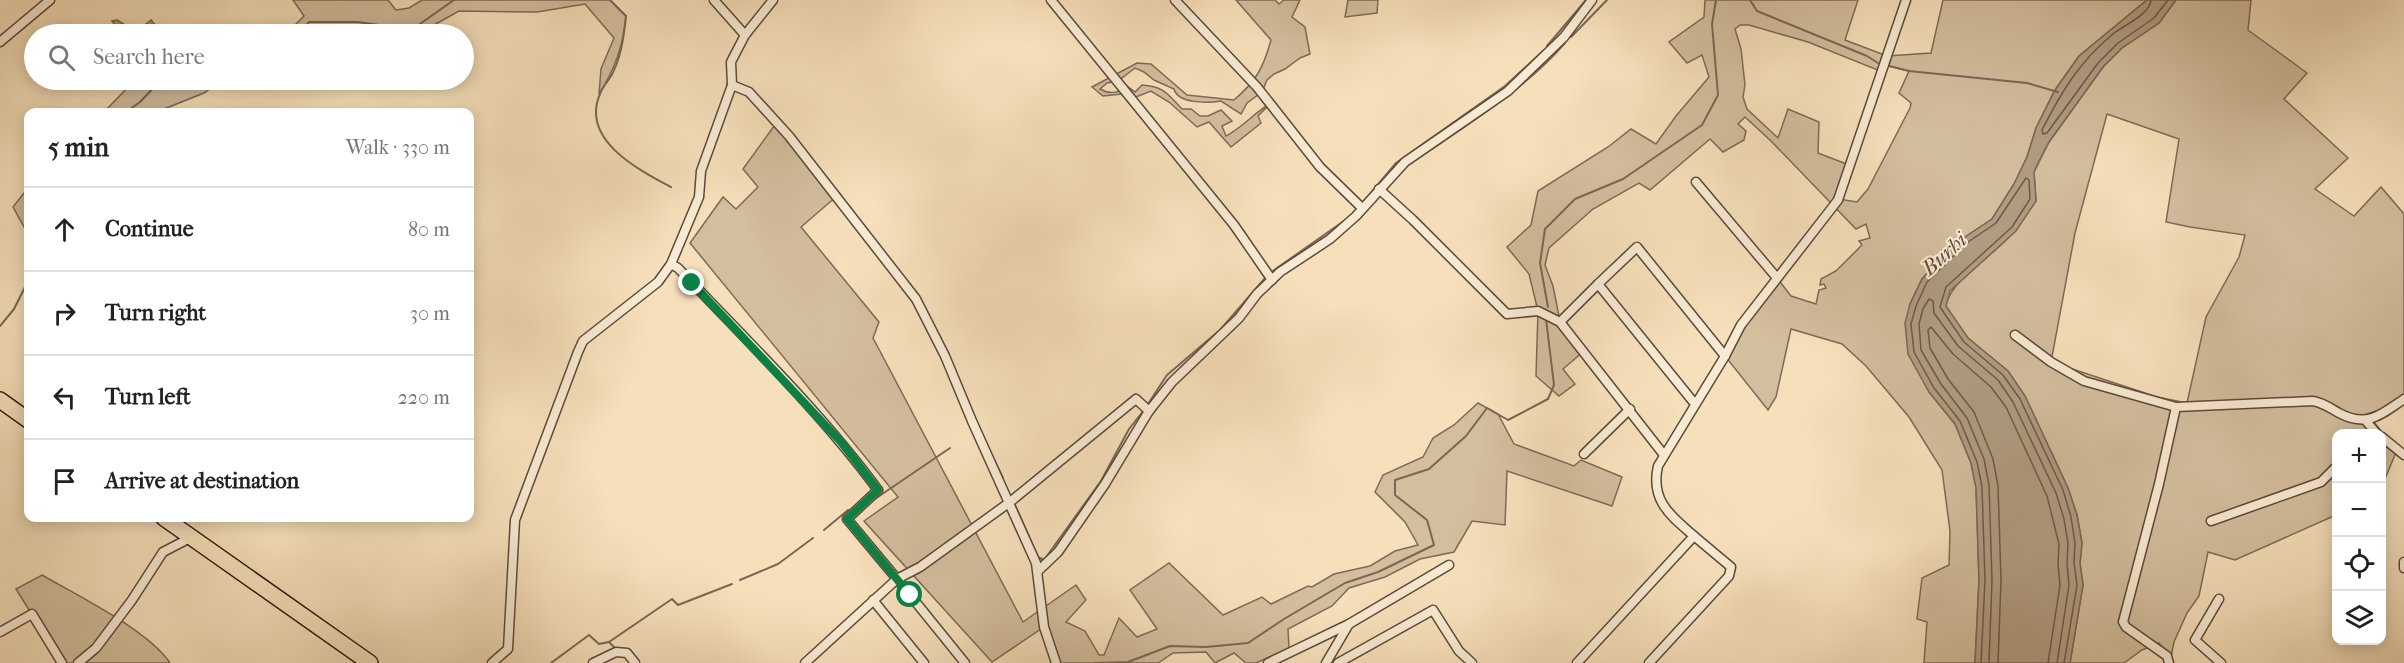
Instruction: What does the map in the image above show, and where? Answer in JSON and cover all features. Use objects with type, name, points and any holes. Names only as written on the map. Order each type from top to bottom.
[{"type":"highway","points":[[0,400],[24,417]]},
{"type":"highway","points":[[170,522],[370,663]]},
{"type":"street","points":[[0,42],[50,0]]},
{"type":"street","points":[[714,0],[745,35]]},
{"type":"street","points":[[492,663],[508,649],[515,520],[578,352],[583,342],[658,282],[671,264],[699,197],[701,171],[732,85],[731,62],[745,35],[773,0]]},
{"type":"street","points":[[1051,0],[1234,225],[1272,280]]},
{"type":"street","points":[[1175,0],[1257,87],[1320,167],[1362,208]]},
{"type":"street","points":[[1038,571],[1058,552],[1106,484],[1149,411],[1172,382],[1224,334],[1257,294],[1272,280],[1330,239],[1406,162],[1508,92],[1564,37],[1592,0]]},
{"type":"street","points":[[1649,663],[1729,576],[1731,567],[1666,512],[1660,503],[1656,475],[1664,455],[1725,356],[1741,325],[1838,200],[1906,0]]},
{"type":"street","points":[[732,85],[749,92],[789,136],[916,299],[945,356],[1038,571],[1044,627],[1054,662]]},
{"type":"street","points":[[1696,182],[1777,278]]},
{"type":"street","points":[[1379,189],[1507,314],[1538,311],[1560,322],[1664,455]]},
{"type":"street","points":[[1560,322],[1637,247],[1725,356]]},
{"type":"street","points":[[671,264],[678,268],[790,386],[841,442],[878,490],[847,519],[965,663]]},
{"type":"street","points":[[1598,284],[1695,404]]},
{"type":"street","points":[[2015,335],[2050,362],[2084,381],[2176,407],[2313,401],[2322,403],[2355,420],[2366,421],[2404,399]]},
{"type":"street","points":[[805,663],[897,579],[920,567],[1010,502],[1136,399],[1149,411]]},
{"type":"street","points":[[2169,663],[2167,656],[2126,627],[2123,622],[2159,484],[2176,407]]},
{"type":"street","points":[[1584,454],[1630,409]]},
{"type":"street","points":[[2366,421],[2371,429]]},
{"type":"street","points":[[2386,440],[2404,456]]},
{"type":"street","points":[[2211,521],[2321,482],[2332,472]]},
{"type":"street","points":[[1577,663],[1694,536]]},
{"type":"street","points":[[78,663],[96,648],[132,600],[163,552],[192,537]]},
{"type":"street","points":[[2404,562],[2404,568]]},
{"type":"street","points":[[1268,663],[1349,624],[1449,565]]},
{"type":"street","points":[[2219,599],[2194,640],[2222,663]]},
{"type":"street","points":[[873,600],[924,663]]},
{"type":"street","points":[[1338,663],[1433,610],[1459,651],[1472,663]]},
{"type":"street","points":[[0,632],[32,614],[62,663]]},
{"type":"street","points":[[1326,663],[1349,624]]},
{"type":"street","points":[[593,663],[616,652],[627,653],[635,663]]},
{"type":"shaded area","points":[[293,0],[388,0],[396,10],[409,8],[422,0],[610,0],[626,16],[617,57],[599,94],[601,69],[614,38],[585,4],[537,12],[459,11],[436,24],[296,24],[304,16]]},
{"type":"shaded area","points":[[1236,0],[1275,0],[1279,4],[1284,0],[1300,0],[1292,17],[1305,27],[1310,54],[1267,80],[1262,92],[1247,103],[1241,114],[1221,101],[1187,100],[1177,94],[1174,89],[1135,68],[1118,81],[1107,83],[1100,89],[1114,92],[1127,86],[1135,92],[1142,85],[1156,87],[1165,92],[1182,109],[1191,109],[1200,116],[1208,116],[1221,110],[1232,121],[1222,126],[1226,136],[1271,103],[1258,116],[1261,123],[1231,147],[1209,122],[1197,127],[1169,102],[1151,91],[1131,99],[1122,94],[1103,96],[1092,87],[1137,63],[1151,64],[1187,95],[1234,100],[1258,74],[1271,40]]},
{"type":"shaded area","points":[[1348,0],[1378,0],[1377,13],[1345,17]]},
{"type":"shaded area","points":[[1705,0],[1858,0],[1845,40],[1887,56],[1931,53],[1943,0],[2147,0],[2079,56],[2055,90],[2036,128],[2027,157],[2014,184],[1992,219],[1965,237],[1938,261],[1922,279],[1910,304],[1929,392],[1955,424],[1971,463],[1976,487],[1979,580],[1975,663],[1924,663],[1927,622],[1917,619],[1922,578],[1949,565],[1950,531],[1942,470],[1909,417],[1866,366],[1842,344],[1791,329],[1776,397],[1768,410],[1725,356],[1777,278],[1791,296],[1816,304],[1819,290],[1826,288],[1824,284],[1820,285],[1821,279],[1836,271],[1862,245],[1859,241],[1870,238],[1866,224],[1856,229],[1745,117],[1738,124],[1746,131],[1744,140],[1723,152],[1710,139],[1650,190],[1639,183],[1593,209],[1549,248],[1545,265],[1553,286],[1560,321],[1583,352],[1563,369],[1575,384],[1559,396],[1536,376],[1538,311],[1529,274],[1507,247],[1531,225],[1538,191],[1608,147],[1631,129],[1656,144],[1709,77],[1702,55],[1687,63],[1669,42],[1704,17]],"holes":[[[1740,25],[1749,25],[1808,42],[1880,71],[1889,66],[1909,71],[1899,93],[1911,103],[1910,108],[1868,189],[1857,202],[1838,199],[1849,165],[1818,153],[1819,122],[1788,109],[1778,138],[1747,109],[1743,97],[1745,85],[1741,49],[1735,29]]]},
{"type":"shaded area","points":[[2176,0],[2251,0],[2248,30],[2307,73],[2284,99],[2348,158],[2315,189],[2354,216],[2381,187],[2404,214],[2404,396],[2392,406],[2367,414],[2380,429],[2332,429],[2332,517],[2235,560],[2208,552],[2199,596],[2187,613],[2174,642],[2171,657],[2159,643],[2142,650],[2124,663],[2070,663],[2083,585],[2080,563],[2082,543],[2077,515],[2068,488],[2025,396],[2008,371],[1968,338],[1945,306],[1955,287],[2004,242],[2036,201],[2034,172],[2049,142],[2103,67],[2122,48],[2159,23]],"holes":[[[2107,114],[2179,139],[2166,222],[2245,235],[2239,257],[2206,317],[2187,403],[2157,397],[2051,362],[2075,233]]]},
{"type":"shaded area","points":[[125,90],[208,90],[166,108],[108,108]]},
{"type":"shaded area","points":[[777,122],[837,196],[801,227],[879,322],[873,338],[1023,622],[1076,585],[1086,600],[1066,622],[1085,631],[1099,655],[1104,655],[1119,618],[1137,637],[1157,629],[1130,590],[1169,563],[1223,615],[1262,597],[1271,604],[1308,586],[1312,587],[1334,574],[1370,566],[1395,551],[1418,545],[1405,522],[1375,492],[1383,475],[1423,457],[1433,438],[1454,425],[1478,403],[1498,414],[1514,444],[1574,466],[1581,460],[1622,477],[1612,506],[1507,471],[1505,525],[1472,521],[1454,552],[1420,559],[1385,577],[1349,588],[1332,606],[1288,629],[1289,648],[1256,663],[1246,663],[1234,653],[1215,663],[1206,652],[1173,653],[1158,663],[1056,663],[1044,627],[992,662],[864,521],[898,497],[690,243],[723,197],[736,209],[758,187],[743,169]]},
{"type":"shaded area","points":[[24,193],[24,227],[13,207]]},
{"type":"shaded area","points":[[2386,437],[2397,450],[2386,476]]},
{"type":"shaded area","points":[[42,575],[129,626],[146,638],[170,663],[62,663],[16,589]]},
{"type":"water","points":[[2147,0],[2176,0],[2159,23],[2122,48],[2103,67],[2049,142],[2041,157],[2034,172],[2036,201],[2016,231],[1950,291],[1946,306],[1968,338],[2008,371],[2025,396],[2068,488],[2077,515],[2082,543],[2080,563],[2083,585],[2070,663],[1975,663],[1979,580],[1976,488],[1971,463],[1955,424],[1929,392],[1908,354],[1905,323],[1910,304],[1922,279],[1965,237],[1992,219],[2014,184],[2027,157],[2036,128],[2055,90],[2079,56]]},
{"type":"water","points":[[117,20],[123,24],[115,24],[112,21]]},
{"type":"waterway","points":[[420,24],[454,0]]},
{"type":"waterway","points":[[610,0],[626,16],[619,57],[613,73],[600,94],[596,111],[598,126],[605,139],[629,162],[671,187]]},
{"type":"waterway","points":[[1547,46],[1586,0]]},
{"type":"waterway","points":[[1571,37],[1607,0]]},
{"type":"waterway","points":[[1548,307],[1540,263],[1545,229],[1575,199],[1623,179],[1702,125],[1718,95],[1712,24],[1716,0]]},
{"type":"waterway","points":[[1750,0],[1757,11],[1867,56],[1878,63]]},
{"type":"waterway","points":[[307,24],[309,22],[372,24]]},
{"type":"waterway","points":[[1404,168],[1509,95],[1529,79],[1565,43]]},
{"type":"waterway","points":[[1355,212],[1396,163],[1505,86],[1543,51]]},
{"type":"waterway","points":[[1889,66],[1909,71],[2027,83],[2058,92]]},
{"type":"waterway","points":[[132,108],[151,90]]},
{"type":"waterway","points":[[1270,273],[1351,216]]},
{"type":"waterway","points":[[1148,404],[1167,375],[1220,330],[1266,277]]},
{"type":"waterway","points":[[0,326],[14,309],[24,289]]},
{"type":"waterway","points":[[1095,663],[1128,662],[1170,646],[1206,647],[1248,643],[1345,583],[1378,572],[1434,545],[1427,520],[1395,495],[1395,480],[1429,469],[1466,436],[1487,408],[1508,420],[1548,399],[1554,385],[1546,319]]},
{"type":"waterway","points":[[1015,505],[1038,557],[1044,560],[1101,481],[1129,429],[1144,410]]},
{"type":"waterway","points":[[872,501],[950,448]]},
{"type":"waterway","points":[[989,450],[1003,478]]},
{"type":"waterway","points":[[824,530],[848,510]]},
{"type":"waterway","points":[[740,580],[778,564],[813,538]]},
{"type":"waterway","points":[[609,642],[672,599],[678,605],[732,584]]},
{"type":"waterway","points":[[551,663],[589,635],[599,644],[609,642],[614,647]]},
{"type":"route","points":[[692,283],[841,442],[878,490],[847,519],[910,595]]},
{"type":"water label","name":"Burhi","points":[[1944,254]]}]
